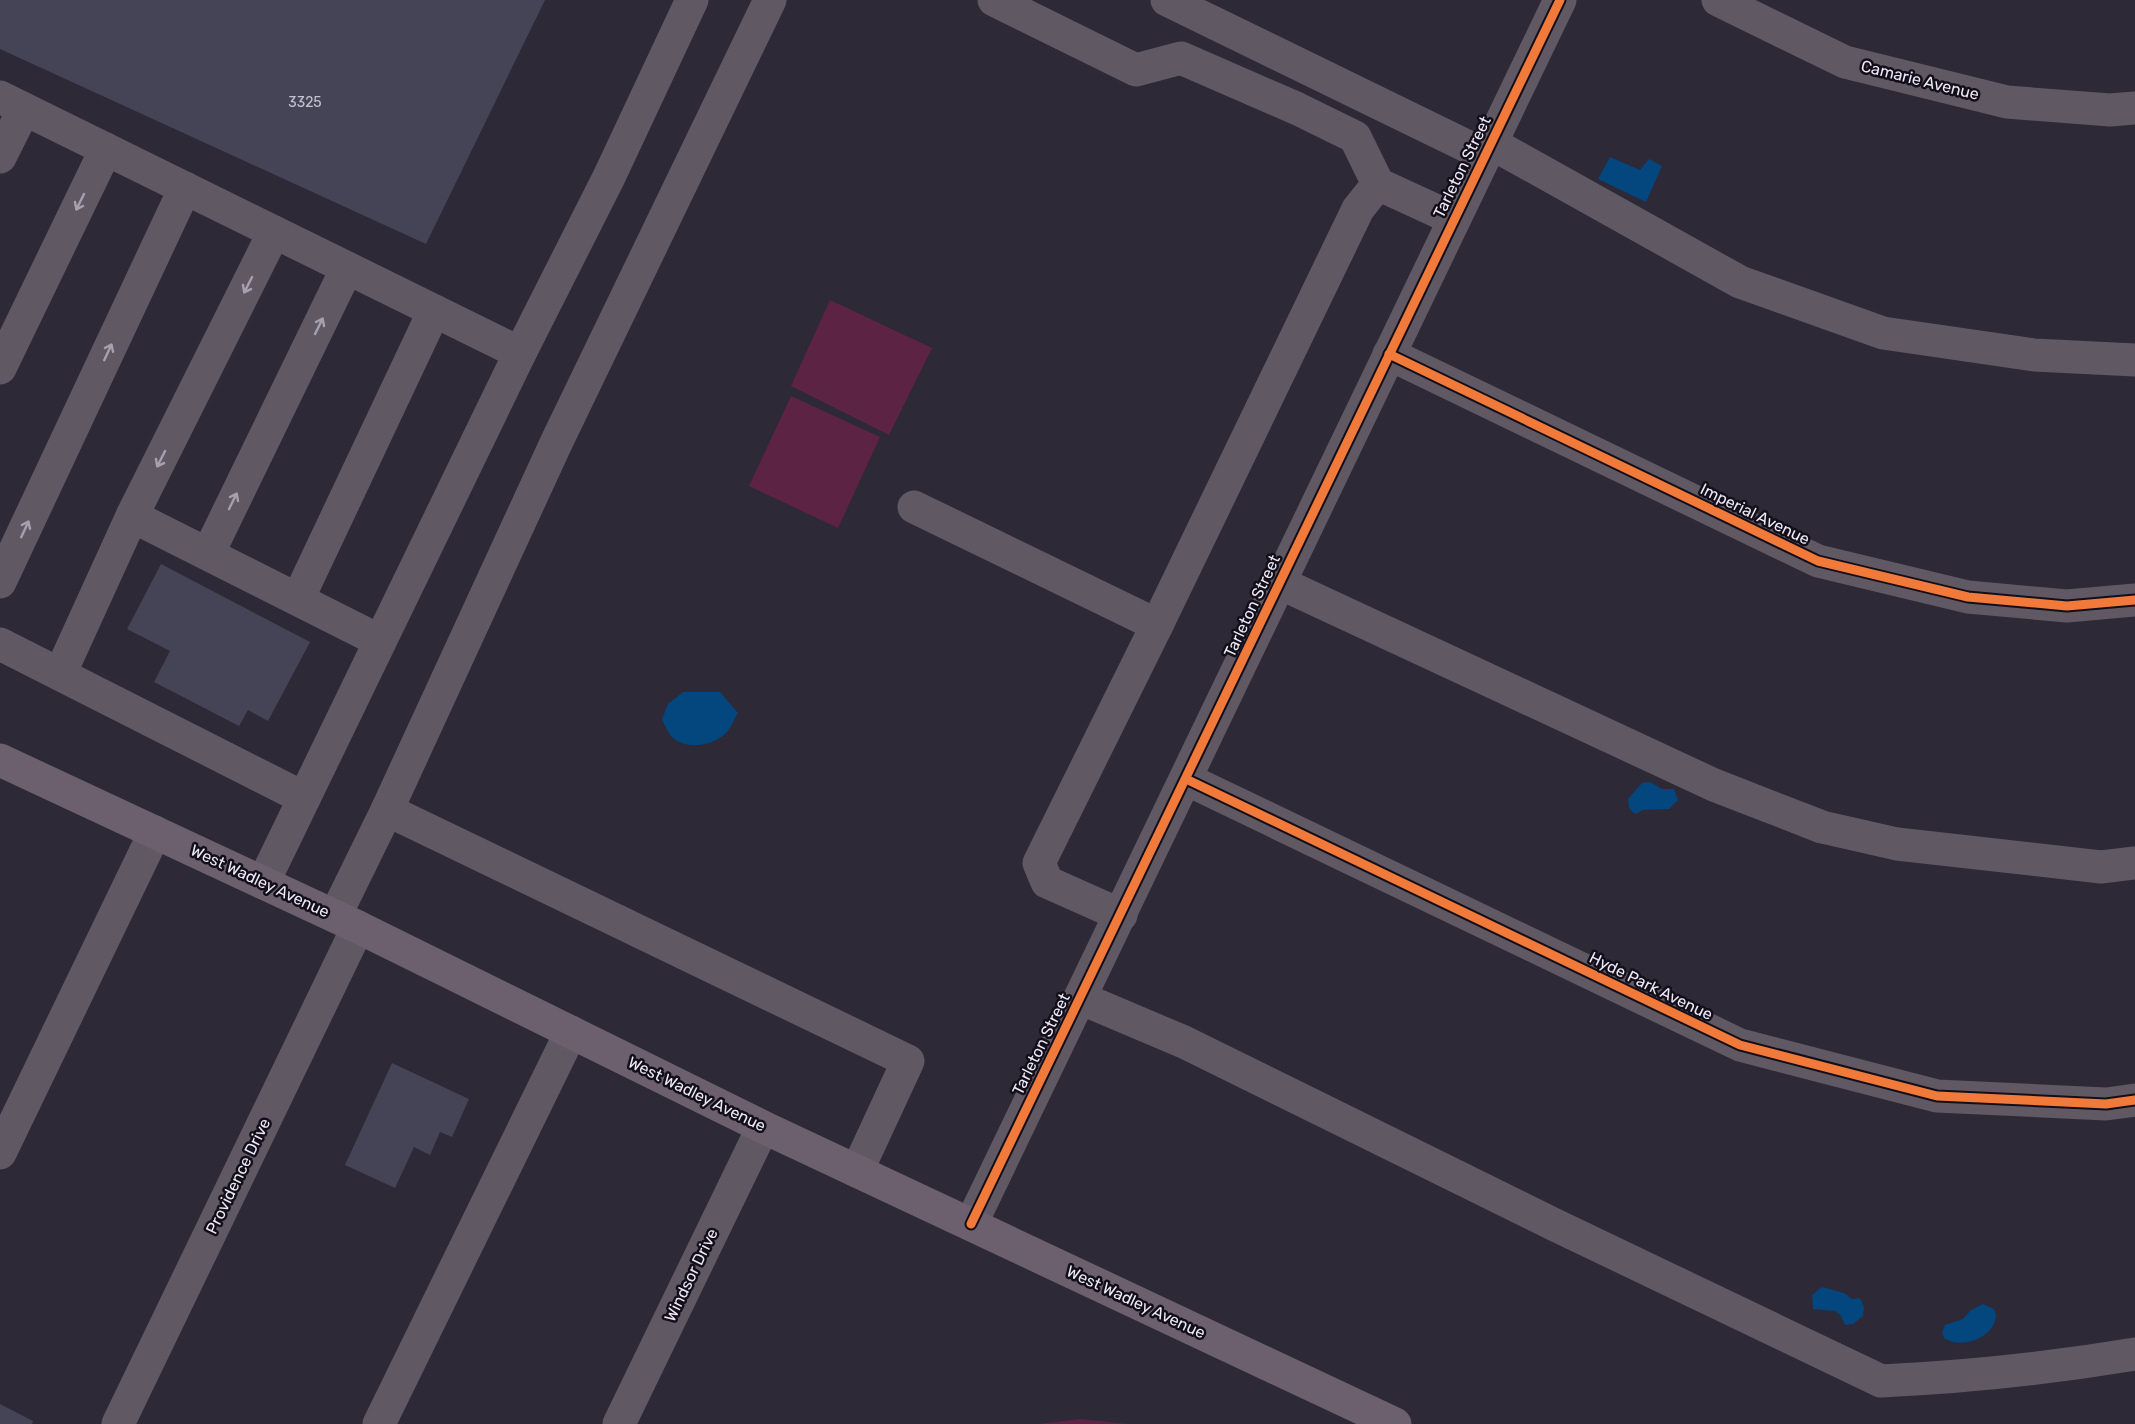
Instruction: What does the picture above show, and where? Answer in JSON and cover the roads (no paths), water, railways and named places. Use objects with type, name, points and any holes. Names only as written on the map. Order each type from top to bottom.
[{"type":"main road","name":"West Wadley Avenue","points":[[0,760],[347,922],[763,1126],[1395,1424]]},
{"type":"street","points":[[263,883],[520,353],[609,177],[692,0]]},
{"type":"street","name":"Providence Drive","points":[[118,1424],[347,922],[387,810],[557,441],[770,0]]},
{"type":"street","points":[[994,0],[1136,70],[1181,58],[1298,109],[1355,137],[1378,184],[1454,219]]},
{"type":"street","points":[[1167,0],[1488,149],[1740,282],[1883,333],[2034,355],[2135,360]]},
{"type":"street","name":"Tarleton Street","points":[[970,1224],[1121,915],[1560,0]]},
{"type":"street","name":"Camarie Avenue","points":[[1718,0],[1845,62],[2007,102],[2110,110],[2135,108]]},
{"type":"street","points":[[0,156],[12,103],[520,353]]},
{"type":"street","points":[[0,368],[106,149]]},
{"type":"street","points":[[1121,915],[1047,882],[1039,863],[1358,209],[1378,184]]},
{"type":"street","points":[[0,582],[185,188]]},
{"type":"street","points":[[60,674],[132,516],[274,232]]},
{"type":"street","points":[[208,554],[347,268]]},
{"type":"street","points":[[297,599],[434,311]]},
{"type":"street","name":"Imperial Avenue","points":[[1389,354],[1818,561],[1968,597],[2067,606],[2135,600]]},
{"type":"street","points":[[914,507],[1157,625]]},
{"type":"street","points":[[132,516],[380,640]]},
{"type":"street","points":[[1280,583],[1714,786],[1822,827],[1897,844],[2090,866],[2135,862]]},
{"type":"street","points":[[0,644],[304,798]]},
{"type":"street","name":"Hyde Park Avenue","points":[[1186,779],[1740,1045],[1937,1096],[2106,1104],[2135,1100]]},
{"type":"street","points":[[387,810],[908,1061],[857,1171]]},
{"type":"street","points":[[0,1153],[155,832]]},
{"type":"street","points":[[1080,998],[1184,1042],[1503,1200],[1881,1381],[2068,1365],[2135,1354]]},
{"type":"street","points":[[379,1424],[570,1032]]},
{"type":"street","name":"Windsor Drive","points":[[619,1424],[763,1126]]},
{"type":"water","points":[[1610,157],[1640,170],[1649,159],[1662,166],[1646,202],[1598,179]]},
{"type":"water","points":[[683,692],[720,692],[738,713],[726,733],[714,741],[699,745],[684,744],[671,736],[662,719],[668,704]]},
{"type":"water","points":[[1650,782],[1662,789],[1674,789],[1678,800],[1669,809],[1643,810],[1635,814],[1629,808],[1628,799],[1642,783]]},
{"type":"water","points":[[1822,1287],[1844,1293],[1852,1299],[1860,1298],[1864,1307],[1863,1316],[1853,1324],[1845,1325],[1841,1316],[1835,1311],[1813,1309],[1812,1295]]},
{"type":"water","points":[[1983,1304],[1994,1309],[1996,1315],[1990,1330],[1984,1336],[1959,1343],[1944,1338],[1942,1332],[1945,1325],[1963,1319],[1971,1310]]}]
